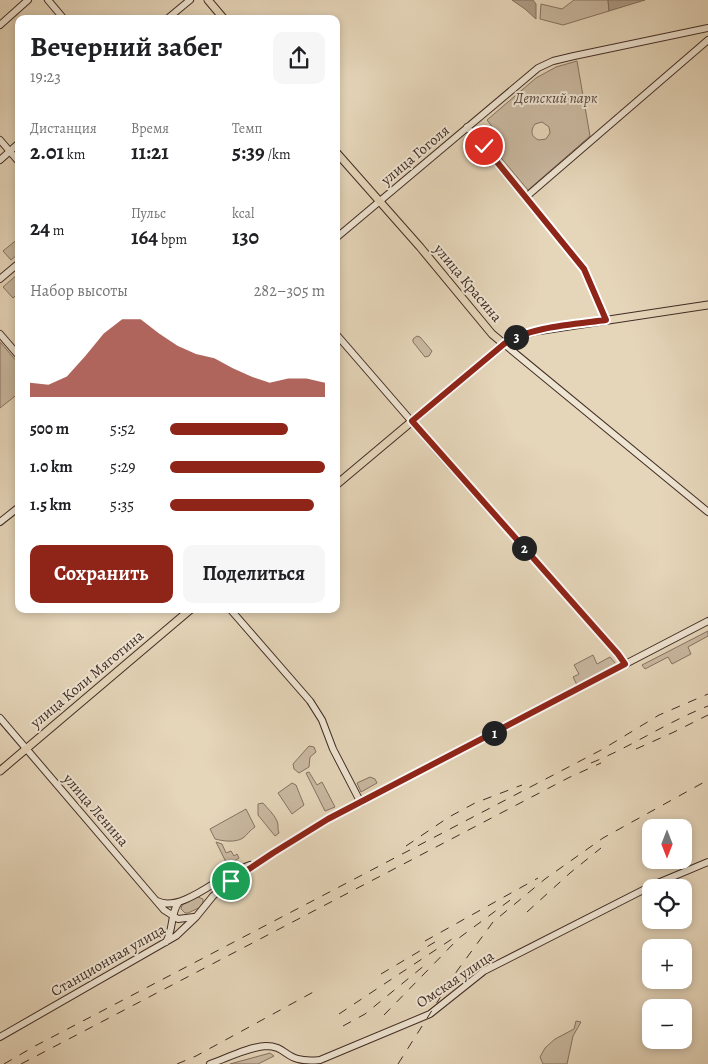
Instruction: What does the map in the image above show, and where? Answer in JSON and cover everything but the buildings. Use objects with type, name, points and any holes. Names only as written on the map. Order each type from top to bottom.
[{"type":"main road","points":[[0,24],[28,0]]},
{"type":"main road","points":[[48,0],[61,15]]},
{"type":"main road","points":[[172,15],[190,0]]},
{"type":"main road","points":[[208,0],[221,15]]},
{"type":"main road","name":"улица Гоголя","points":[[340,235],[538,68],[574,56],[708,28]]},
{"type":"main road","points":[[526,197],[708,40]]},
{"type":"main road","points":[[468,127],[584,269],[606,320]]},
{"type":"main road","points":[[0,140],[15,158]]},
{"type":"main road","points":[[0,160],[15,147]]},
{"type":"main road","name":"улица Красина","points":[[340,157],[420,247],[492,334],[708,512]]},
{"type":"main road","points":[[0,280],[15,267]]},
{"type":"main road","points":[[340,482],[514,337],[708,304]]},
{"type":"main road","points":[[0,334],[15,351]]},
{"type":"main road","points":[[340,339],[625,664]]},
{"type":"main road","points":[[0,522],[15,510]]},
{"type":"main road","name":"улица Коли Мяготина","points":[[0,770],[186,613]]},
{"type":"main road","points":[[233,613],[310,701],[322,720],[331,744],[361,803]]},
{"type":"main road","name":"Станционная улица","points":[[0,1037],[176,936],[196,917],[213,896],[225,886],[328,819],[708,621]]},
{"type":"main road","name":"улица Ленина","points":[[0,718],[164,910],[173,917]]},
{"type":"main road","name":"Станционная улица","points":[[156,900],[165,904],[180,902],[229,874],[268,857]]},
{"type":"main road","name":"Омская улица","points":[[210,1064],[266,1046],[279,1050],[294,1062],[309,1064],[320,1060],[430,1014],[484,971],[653,885],[708,862]]},
{"type":"main road","points":[[197,893],[203,896],[204,908]]},
{"type":"main road","points":[[165,943],[172,930],[176,906],[180,902]]},
{"type":"main road","points":[[173,917],[183,919],[196,917]]},
{"type":"green space","points":[[574,0],[608,0],[609,11],[563,25],[540,19],[541,4],[562,9]]},
{"type":"green space","name":"Детский парк","points":[[577,61],[590,136],[528,190],[487,141],[497,133],[487,120],[536,78],[556,67]],"holes":[[[542,122],[549,127],[550,133],[546,139],[539,140],[533,135],[532,129],[535,124]]]},
{"type":"green space","points":[[15,241],[15,256],[11,260],[3,251]]},
{"type":"green space","points":[[15,276],[15,296],[13,298],[3,287]]},
{"type":"green space","points":[[417,336],[432,351],[429,356],[425,357],[413,342],[413,339]]},
{"type":"green space","points":[[0,342],[15,359],[15,396],[0,408]]},
{"type":"green space","points":[[708,631],[708,636],[688,647],[691,654],[672,664],[668,657],[645,669],[642,665]]},
{"type":"green space","points":[[593,655],[597,664],[610,657],[616,664],[577,685],[573,677],[579,674],[574,665]]},
{"type":"green space","points":[[309,746],[314,747],[316,752],[310,757],[309,767],[299,773],[294,769],[293,764]]},
{"type":"green space","points":[[309,772],[317,785],[322,782],[335,807],[325,811],[306,773]]},
{"type":"green space","points":[[370,777],[375,779],[377,783],[361,792],[357,783]]},
{"type":"green space","points":[[292,783],[296,785],[304,805],[292,814],[278,793]]},
{"type":"green space","points":[[263,803],[278,823],[279,833],[275,836],[258,815],[258,804]]},
{"type":"green space","points":[[246,809],[255,827],[240,840],[215,839],[210,829]]},
{"type":"green space","points":[[216,842],[222,844],[226,853],[231,851],[234,856],[237,854],[239,858],[230,864],[226,862]]},
{"type":"green space","points":[[198,897],[203,899],[203,906],[188,913],[181,909],[182,905]]},
{"type":"green space","points":[[576,1021],[581,1022],[573,1036],[567,1064],[543,1064],[540,1057],[545,1048],[555,1039],[574,1029]]},
{"type":"green space","points":[[270,1053],[274,1056],[258,1064],[230,1064]]},
{"type":"shaded area","points":[[512,0],[533,0],[536,4],[536,19],[525,9]]},
{"type":"shaded area","points":[[608,0],[645,0],[609,11]]},
{"type":"railway","points":[[4,1064],[35,1046],[603,749],[659,715],[708,694]]},
{"type":"railway","points":[[591,763],[708,706]]},
{"type":"railway","points":[[636,749],[708,715]]},
{"type":"railway","points":[[21,1064],[568,778],[601,763]]},
{"type":"railway","points":[[398,1064],[457,971],[493,922],[545,879],[603,838],[708,780]]},
{"type":"railway","points":[[406,846],[449,817],[475,803],[522,785]]},
{"type":"railway","points":[[527,912],[601,848]]},
{"type":"railway","points":[[425,941],[538,878]]},
{"type":"railway","points":[[384,1015],[459,938],[513,898]]},
{"type":"railway","points":[[339,1014],[452,939]]},
{"type":"railway","points":[[381,974],[435,942]]},
{"type":"railway","points":[[343,1026],[365,1014],[425,965]]},
{"type":"railway","points":[[177,1064],[196,1056],[317,990]]},
{"type":"route","points":[[231,881],[328,819],[625,664],[412,421],[514,337],[536,331],[606,320],[584,269],[484,146]]}]
